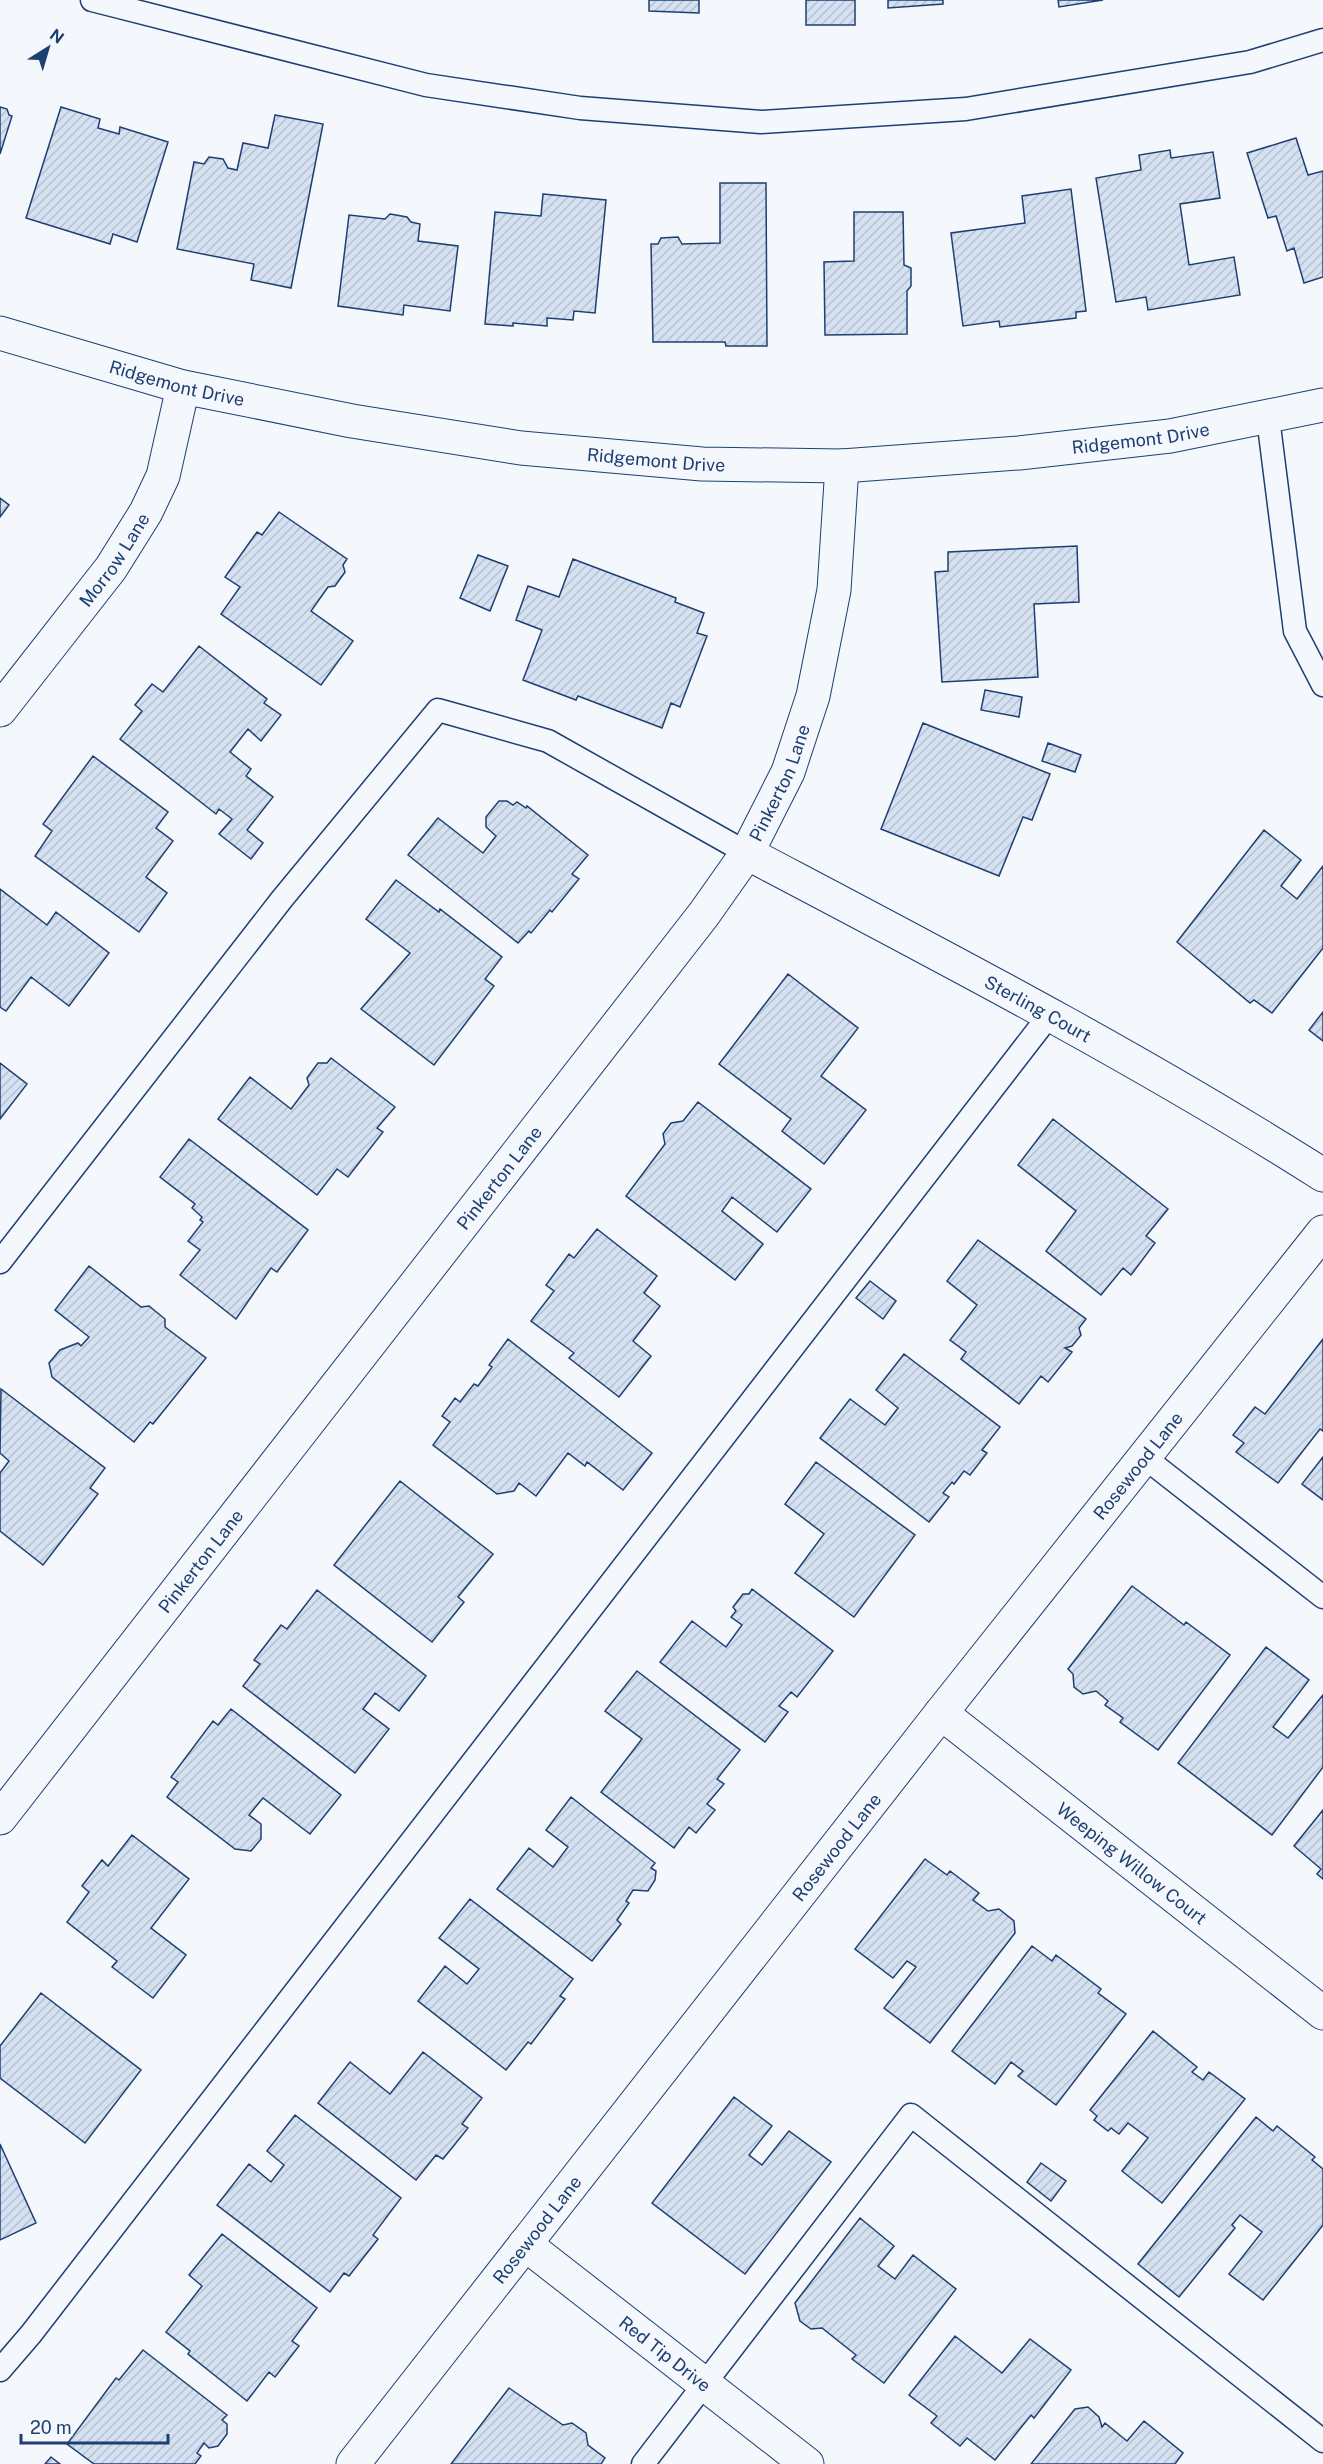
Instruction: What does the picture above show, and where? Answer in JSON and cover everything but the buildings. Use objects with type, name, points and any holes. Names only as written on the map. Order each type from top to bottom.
[{"type":"street","name":"Ridgemont Drive","points":[[0,333],[183,387],[352,421],[521,448],[702,464],[842,466],[1019,453],[1170,436],[1268,418],[1323,405]]},
{"type":"street","name":"Morrow Lane","points":[[4,696],[111,568],[146,512],[163,476],[183,387]]},
{"type":"street","name":"Pinkerton Lane","points":[[0,1818],[704,914],[747,853],[788,772],[813,696],[834,590],[842,466]]},
{"type":"street","name":"Sterling Court","points":[[747,853],[1051,1013],[1255,1132],[1323,1176]]},
{"type":"street","name":"Rosewood Lane","points":[[353,2464],[941,1713],[1323,1232]]},
{"type":"street","name":"Weeping Willow Court","points":[[941,1713],[1323,2013]]},
{"type":"street","name":"Red Tip Drive","points":[[525,2244],[807,2464]]},
{"type":"lane","points":[[92,0],[426,85],[580,108],[761,122],[966,109],[1250,63],[1323,40]]},
{"type":"lane","points":[[1268,418],[1295,631],[1323,685]]},
{"type":"lane","points":[[0,1262],[282,899],[438,711],[548,741],[747,853]]},
{"type":"lane","points":[[0,2370],[32,2334],[1051,1013]]},
{"type":"lane","points":[[1144,1457],[1323,1597]]},
{"type":"lane","points":[[643,2464],[911,2115],[1323,2441]]}]
